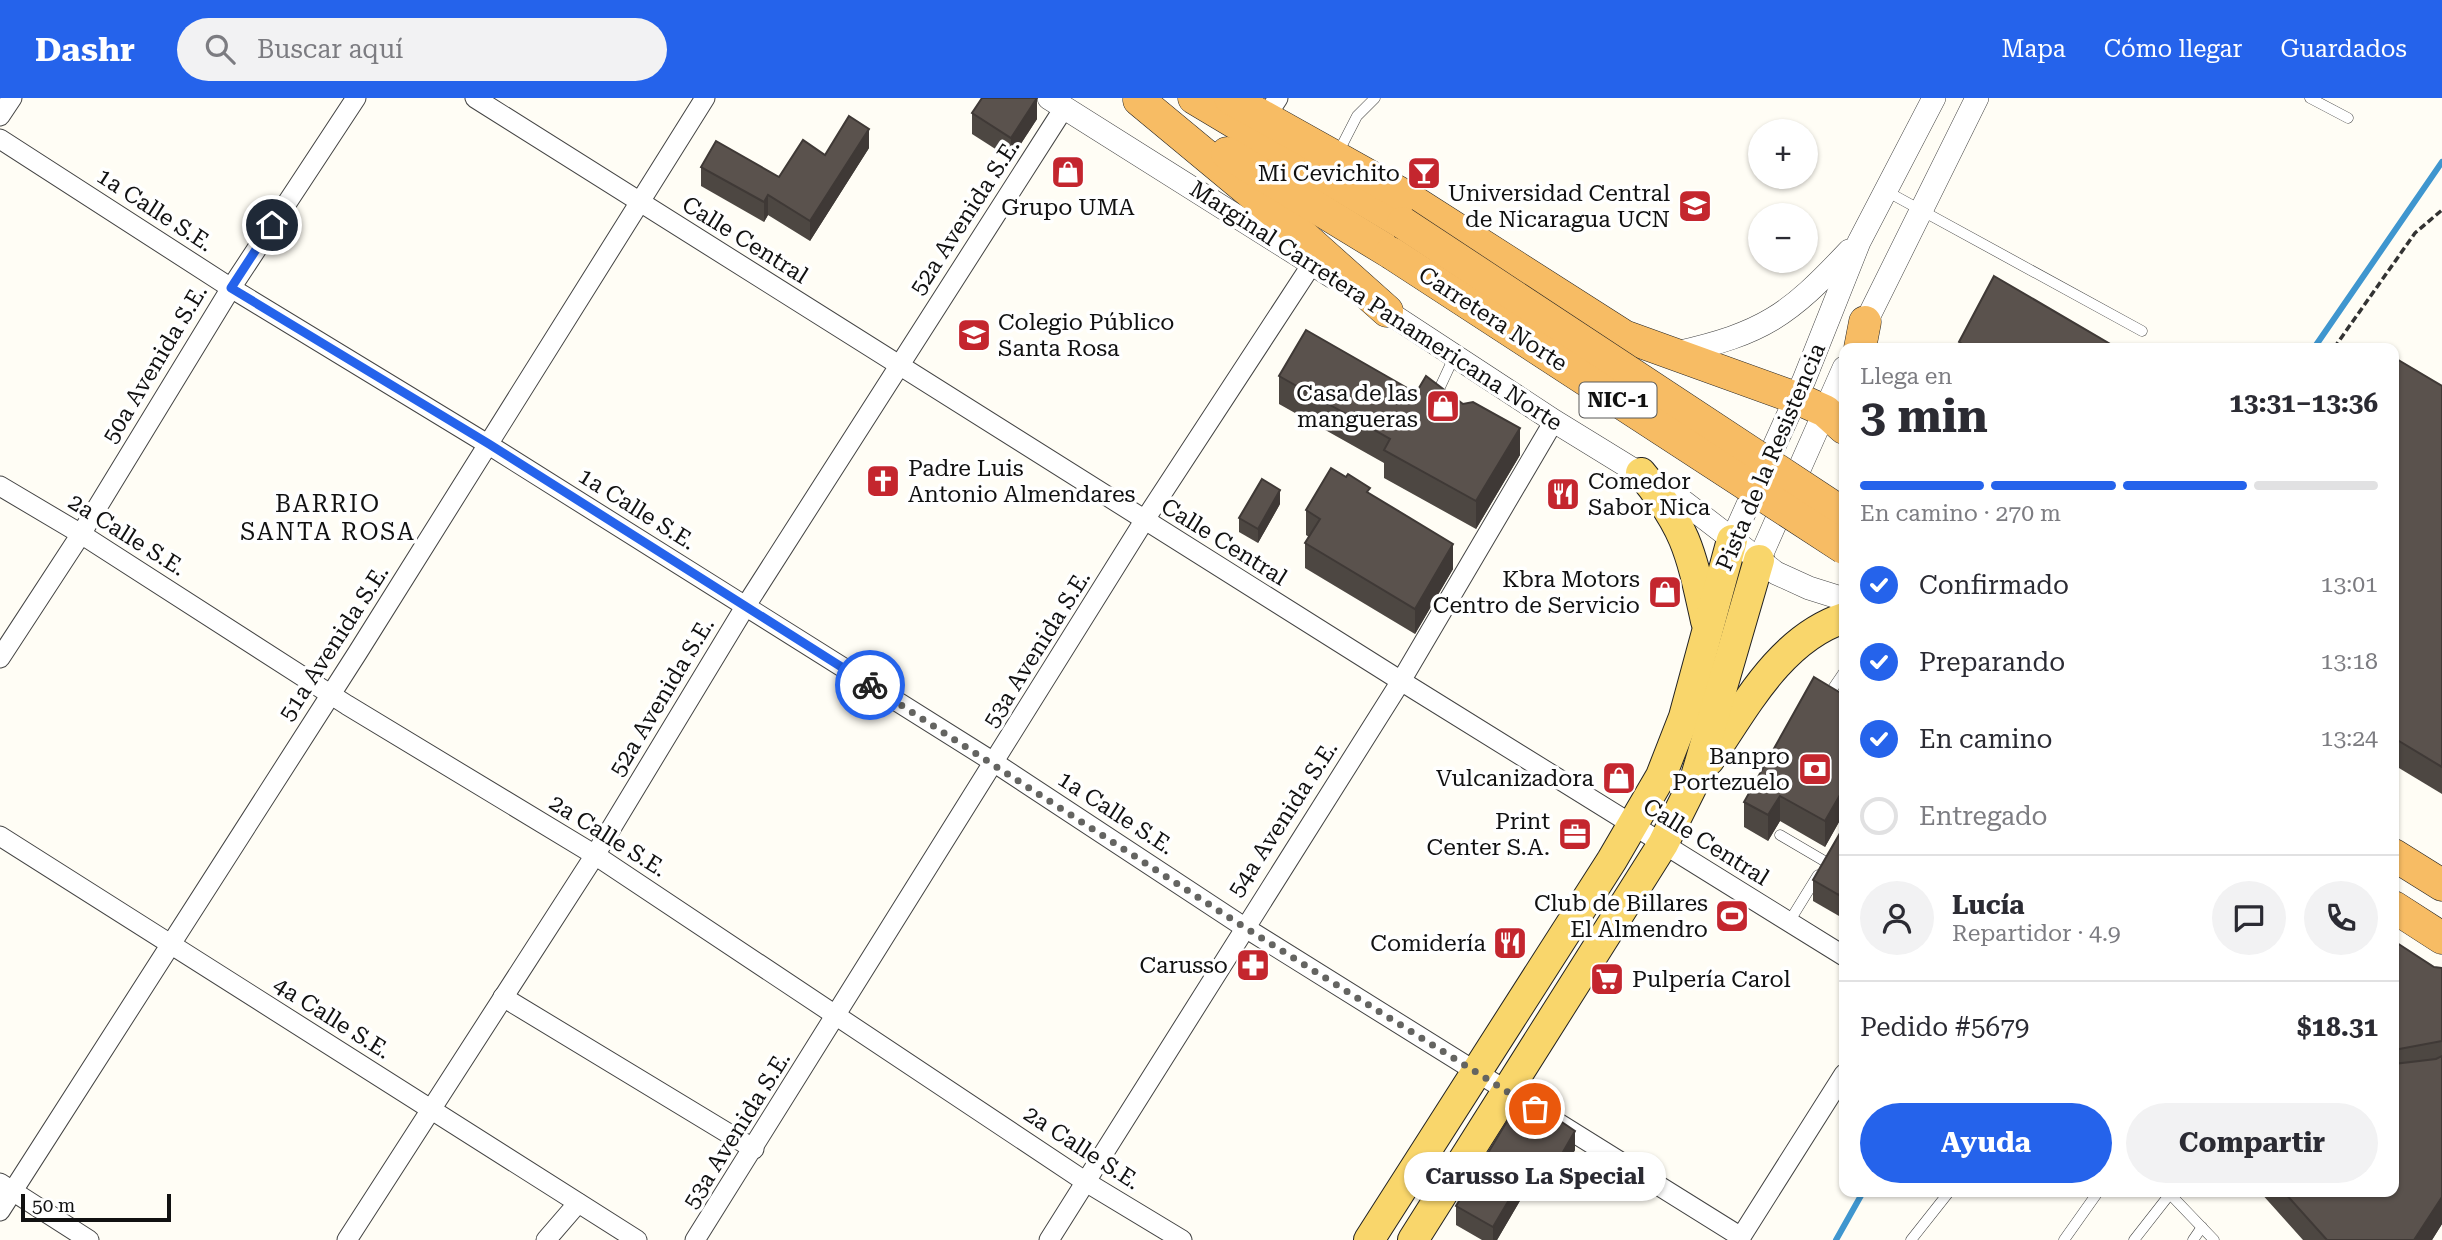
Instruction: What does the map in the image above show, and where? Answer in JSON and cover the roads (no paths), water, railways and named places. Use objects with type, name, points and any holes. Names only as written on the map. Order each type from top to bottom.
[{"type":"highway","name":"Carretera Norte","points":[[1194,98],[1404,223],[1839,511]]},
{"type":"highway","points":[[1230,98],[1272,108],[1335,157],[1416,203],[1624,337],[1676,353],[1796,398],[1835,420]]},
{"type":"highway","name":"Carretera Norte","points":[[1138,99],[1391,253],[1839,545]]},
{"type":"highway","points":[[1138,99],[1303,236],[1387,311]]},
{"type":"highway","points":[[2399,858],[2436,878]]},
{"type":"main road","points":[[1641,473],[1670,507],[1683,530],[1707,626]]},
{"type":"main road","name":"Pista de la Resistencia","points":[[1369,1240],[1632,825],[1673,749],[1732,540]]},
{"type":"main road","name":"Pista de la Resistencia","points":[[1413,1240],[1662,844],[1695,780],[1759,559]]},
{"type":"main road","points":[[1695,780],[1761,684],[1785,656],[1813,632],[1839,620]]},
{"type":"street","points":[[0,116],[12,98]]},
{"type":"street","name":"50a Avenida S.E.","points":[[0,658],[81,534],[231,288],[356,98]]},
{"type":"street","name":"Calle Central","points":[[475,98],[1144,521],[1839,953]]},
{"type":"street","name":"51a Avenida S.E.","points":[[0,1211],[6,1187],[170,944],[642,204],[705,98]]},
{"type":"street","name":"Pista de la Resistencia","points":[[1732,540],[1796,398],[1859,242],[1934,98]]},
{"type":"street","points":[[1860,340],[1921,208],[1977,98]]},
{"type":"street","name":"Marginal Carretera Panamericana Norte","points":[[1056,103],[1641,473],[1791,582],[1839,597]]},
{"type":"street","name":"52a Avenida S.E.","points":[[347,1240],[595,855],[745,607],[899,366],[1056,103]]},
{"type":"street","name":"1a Calle S.E.","points":[[0,139],[231,288],[489,444],[995,763],[1244,927]]},
{"type":"street","points":[[1676,353],[1723,342],[1767,324],[1806,296],[1859,242]]},
{"type":"street","name":"53a Avenida S.E.","points":[[695,1240],[838,1015],[1144,521],[1312,264]]},
{"type":"street","name":"Pista de la Resistencia","points":[[1759,559],[1835,420],[1839,397]]},
{"type":"street","name":"54a Avenida S.E.","points":[[1049,1240],[1401,681],[1555,421]]},
{"type":"street","name":"2a Calle S.E.","points":[[0,486],[81,534],[330,694],[595,855],[1086,1182],[1182,1240]]},
{"type":"street","name":"4a Calle S.E.","points":[[0,836],[637,1240]]},
{"type":"street","points":[[1244,927],[1477,1071],[1740,1239],[1839,1082]]},
{"type":"street","points":[[503,997],[754,1149]]},
{"type":"street","points":[[6,1187],[89,1240]]},
{"type":"street","points":[[546,1240],[578,1203]]},
{"type":"lane","points":[[1335,157],[1357,116],[1375,98]]},
{"type":"lane","points":[[2310,98],[2348,118]]},
{"type":"lane","points":[[1885,190],[2142,331]]},
{"type":"lane","points":[[1438,407],[1435,399],[1454,357]]},
{"type":"lane","points":[[1839,679],[1827,697],[1829,703],[1839,709]]},
{"type":"lane","points":[[1780,835],[1826,862]]},
{"type":"lane","points":[[1789,922],[1832,852]]},
{"type":"lane","points":[[1911,1240],[1945,1197]]},
{"type":"lane","points":[[2064,1240],[2094,1197]]},
{"type":"lane","points":[[2134,1240],[2166,1197]]},
{"type":"lane","points":[[2173,1197],[2214,1240]]},
{"type":"lane","points":[[2193,1240],[2202,1227]]},
{"type":"waterway","points":[[2317,343],[2442,162]]},
{"type":"waterway","points":[[1836,1240],[1860,1197]]},
{"type":"place","name":"Grupo UMA","points":[[1068,172]]},
{"type":"place","name":"Mi Cevichito","points":[[1424,173]]},
{"type":"place","name":"Universidad Central de Nicaragua UCN","points":[[1695,206]]},
{"type":"place","name":"Colegio Público Santa Rosa","points":[[974,335]]},
{"type":"place","name":"Casa de las mangueras","points":[[1443,406]]},
{"type":"place","name":"Padre Luis Antonio Almendares","points":[[883,481]]},
{"type":"place","name":"Comedor Sabor Nica","points":[[1563,494]]},
{"type":"place","name":"Kbra Motors Centro de Servicio","points":[[1665,592]]},
{"type":"place","name":"Banpro Portezuelo","points":[[1815,769]]},
{"type":"place","name":"Vulcanizadora","points":[[1619,778]]},
{"type":"place","name":"Print Center S.A.","points":[[1575,834]]},
{"type":"place","name":"Club de Billares El Almendro","points":[[1732,916]]},
{"type":"place","name":"Comidería","points":[[1510,943]]},
{"type":"place","name":"Carusso","points":[[1253,965]]},
{"type":"place","name":"Pulpería Carol","points":[[1607,979]]},
{"type":"place","name":"Carusso La Special","points":[[1535,1109]]},
{"type":"district","name":"BARRIO SANTA ROSA","points":[[328,518]]}]
